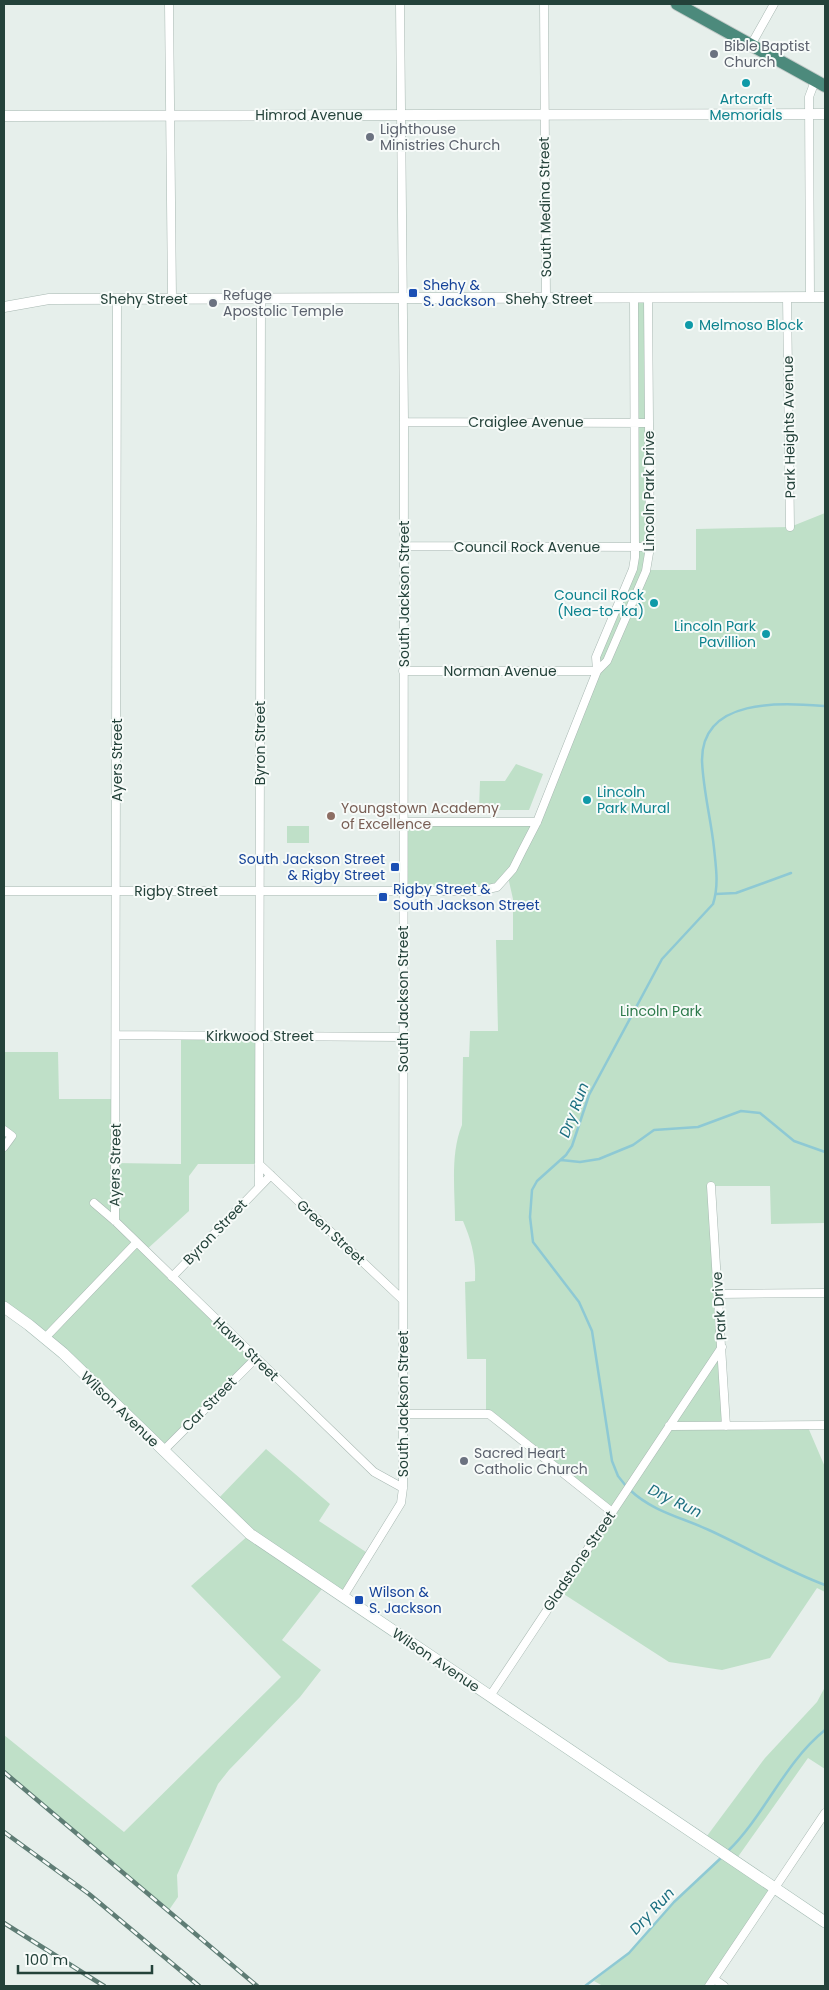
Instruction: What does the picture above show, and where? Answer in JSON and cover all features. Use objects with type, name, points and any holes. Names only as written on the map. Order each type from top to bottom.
[{"type":"highway","points":[[677,4],[820,83]]},
{"type":"main road","name":"Wilson Avenue","points":[[4,1307],[45,1338],[250,1534],[825,1922]]},
{"type":"street","points":[[169,4],[172,299]]},
{"type":"street","name":"South Jackson Street","points":[[343,1597],[401,1503],[403,1488],[404,422],[400,4]]},
{"type":"street","name":"South Medina Street","points":[[544,4],[546,299]]},
{"type":"street","points":[[751,45],[774,4]]},
{"type":"street","points":[[810,297],[809,97],[820,83]]},
{"type":"street","name":"Himrod Avenue","points":[[4,116],[825,114]]},
{"type":"street","name":"Park Heights Avenue","points":[[787,297],[790,527]]},
{"type":"street","name":"Shehy Street","points":[[4,307],[49,299],[825,297]]},
{"type":"street","name":"Lincoln Park Drive","points":[[597,671],[596,657],[633,569],[636,547],[634,298]]},
{"type":"street","name":"Lincoln Park Drive","points":[[497,887],[513,869],[537,822],[597,671],[607,661],[638,593],[646,570],[650,548],[648,298]]},
{"type":"street","name":"Byron Street","points":[[259,1187],[261,299]]},
{"type":"street","name":"Ayers Street","points":[[115,1221],[117,1035],[117,300]]},
{"type":"street","name":"Craiglee Avenue","points":[[404,422],[648,423]]},
{"type":"street","name":"Council Rock Avenue","points":[[404,546],[650,548]]},
{"type":"street","name":"Norman Avenue","points":[[403,671],[597,671]]},
{"type":"street","points":[[403,822],[537,822]]},
{"type":"street","name":"Rigby Street","points":[[4,891],[479,891],[497,887]]},
{"type":"street","name":"Kirkwood Street","points":[[117,1035],[403,1037]]},
{"type":"street","points":[[4,1130],[12,1136],[4,1147]]},
{"type":"street","name":"Green Street","points":[[259,1164],[403,1300]]},
{"type":"street","name":"Byron Street","points":[[172,1278],[270,1175]]},
{"type":"street","name":"Park Drive","points":[[712,1186],[726,1426]]},
{"type":"street","name":"Hawn Street","points":[[94,1204],[115,1221],[374,1472],[403,1488]]},
{"type":"street","points":[[45,1338],[136,1243]]},
{"type":"street","points":[[718,1294],[825,1293]]},
{"type":"street","name":"Gladstone Street","points":[[490,1696],[722,1347]]},
{"type":"street","name":"Car Street","points":[[163,1451],[256,1358]]},
{"type":"street","points":[[403,1414],[489,1414],[612,1512]]},
{"type":"street","points":[[669,1426],[825,1425]]},
{"type":"street","points":[[709,1986],[825,1812]]},
{"type":"street","points":[[714,1979],[724,1986]]},
{"type":"green space","name":"Lincoln Park","points":[[634,298],[648,298],[646,570],[696,570],[696,529],[790,527],[825,513],[825,1223],[771,1224],[770,1186],[712,1186],[726,1426],[807,1425],[825,1467],[825,1592],[817,1588],[770,1658],[722,1670],[669,1662],[559,1591],[612,1512],[486,1414],[486,1359],[467,1359],[465,1282],[475,1281],[475,1265],[471,1243],[463,1221],[455,1221],[455,1160],[458,1136],[462,1125],[463,1057],[469,1057],[470,1031],[498,1031],[496,940],[513,940],[513,899],[508,877],[497,887],[403,891],[403,822],[537,822],[597,671],[596,657],[633,569]]},
{"type":"green space","points":[[516,764],[543,774],[529,810],[479,810],[480,781],[505,781]]},
{"type":"green space","points":[[287,826],[309,826],[309,843],[287,843]]},
{"type":"green space","points":[[181,1036],[259,1036],[259,1164],[198,1164],[189,1176],[189,1211],[145,1251],[256,1358],[163,1451],[4,1307],[4,1147],[11,1136],[4,1130],[4,1052],[58,1052],[59,1099],[116,1099],[115,1163],[181,1164]]},
{"type":"green space","points":[[266,1449],[330,1504],[319,1521],[369,1554],[343,1597],[325,1585],[282,1640],[321,1670],[300,1697],[229,1770],[218,1784],[177,1875],[178,1897],[169,1910],[4,1772],[4,1735],[124,1832],[281,1677],[191,1586],[250,1534],[216,1501]]},
{"type":"green space","points":[[825,1687],[825,1769],[808,1758],[735,1861],[775,1888],[709,1986],[603,1986],[594,1981],[629,1953],[674,1902],[724,1855],[704,1840],[765,1758],[817,1702]]},
{"type":"waterway","name":"Dry Run","points":[[626,1486],[618,1476],[612,1461],[592,1331],[579,1302],[533,1242],[530,1217],[532,1190],[537,1181],[566,1155],[572,1146],[589,1095],[662,959],[713,904],[716,890],[716,862],[705,793],[702,760],[706,739],[715,725],[730,714],[747,708],[788,704],[825,706]]},
{"type":"waterway","points":[[716,894],[736,893],[791,873]]},
{"type":"waterway","points":[[561,1160],[580,1162],[599,1159],[633,1145],[654,1130],[698,1127],[741,1111],[760,1113],[794,1141],[825,1152]]},
{"type":"waterway","name":"Dry Run","points":[[630,1490],[639,1498],[659,1509],[711,1531],[825,1585]]},
{"type":"waterway","name":"Dry Run","points":[[728,1851],[753,1822],[798,1758],[825,1730]]},
{"type":"waterway","name":"Dry Run","points":[[585,1986],[629,1953],[674,1902],[722,1857]]},
{"type":"railway","points":[[4,1772],[257,1986]]},
{"type":"railway","points":[[4,1832],[89,1894],[199,1986]]},
{"type":"railway","points":[[4,1923],[104,1986]]},
{"type":"place","name":"Bible Baptist Church","points":[[714,54]]},
{"type":"place","name":"Artcraft Memorials","points":[[746,83]]},
{"type":"place","name":"Lighthouse Ministries Church","points":[[370,137]]},
{"type":"place","name":"Shehy & S. Jackson","points":[[413,293]]},
{"type":"place","name":"Refuge Apostolic Temple","points":[[213,303]]},
{"type":"place","name":"Melmoso Block","points":[[689,325]]},
{"type":"place","name":"Council Rock (Nea-to-ka)","points":[[654,603]]},
{"type":"place","name":"Lincoln Park Pavillion","points":[[766,634]]},
{"type":"place","name":"Lincoln Park Mural","points":[[587,800]]},
{"type":"place","name":"Youngstown Academy of Excellence","points":[[331,816]]},
{"type":"place","name":"South Jackson Street & Rigby Street","points":[[395,867]]},
{"type":"place","name":"Rigby Street & South Jackson Street","points":[[383,897]]},
{"type":"place","name":"Sacred Heart Catholic Church","points":[[464,1461]]},
{"type":"place","name":"Wilson & S. Jackson","points":[[359,1600]]}]
